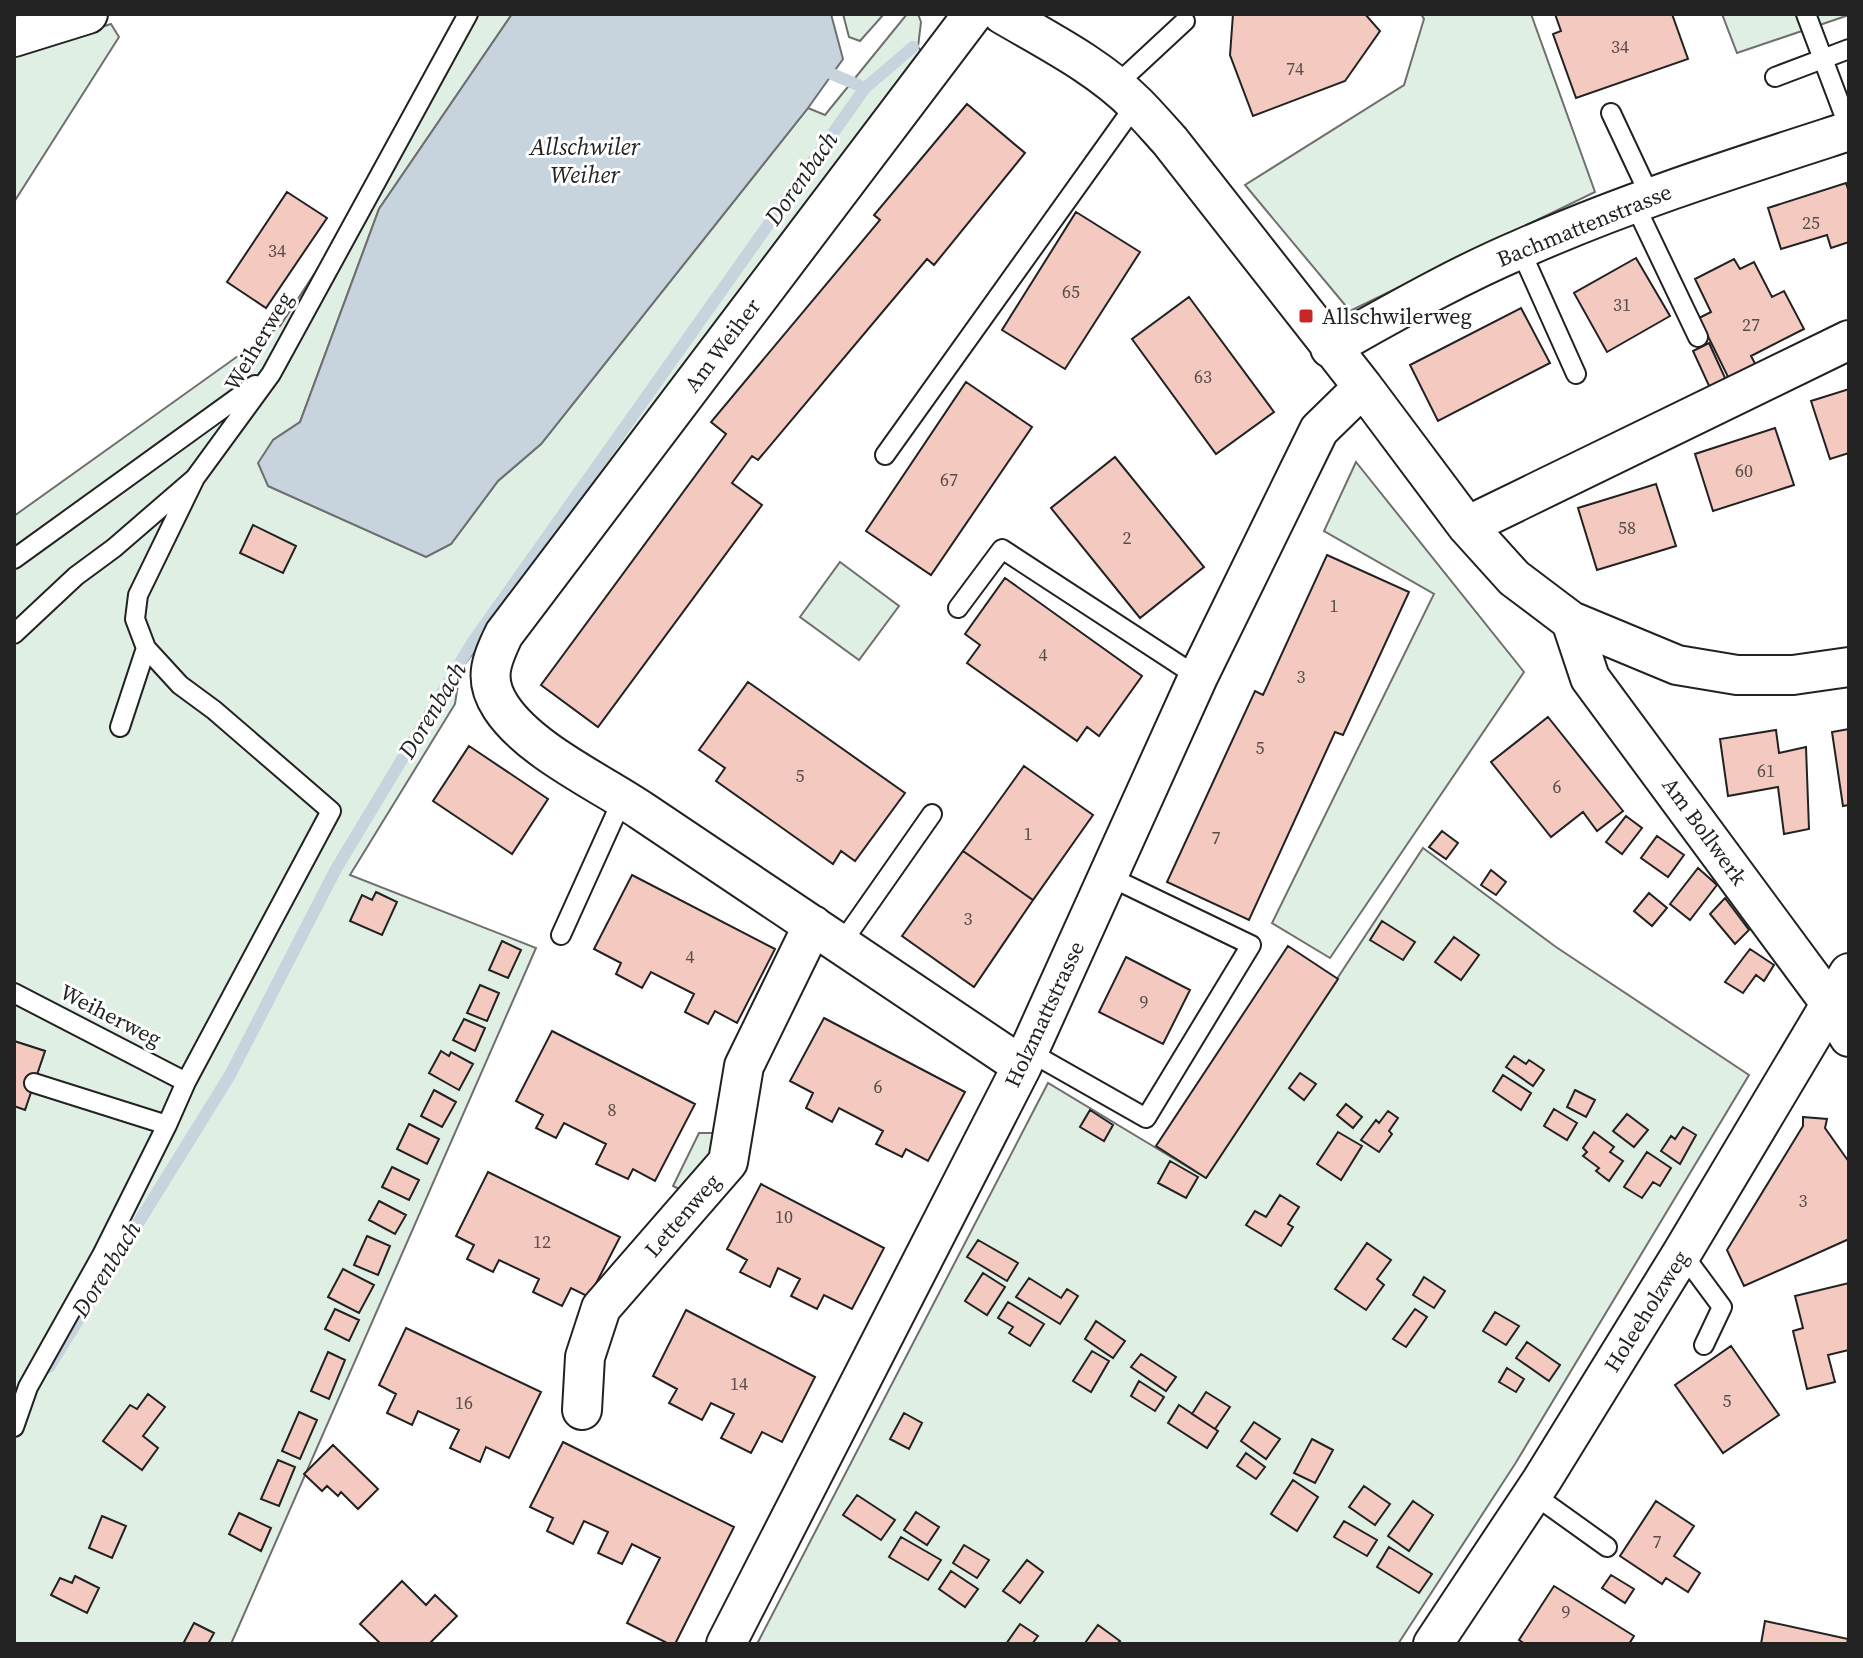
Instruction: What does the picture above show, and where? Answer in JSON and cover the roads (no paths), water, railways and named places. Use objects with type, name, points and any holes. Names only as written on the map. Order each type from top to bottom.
[{"type":"street","points":[[14,37],[88,14]]},
{"type":"street","name":"Am Weiher","points":[[623,798],[531,740],[502,708],[490,685],[492,658],[504,634],[973,14]]},
{"type":"street","points":[[1002,14],[1068,52],[1125,95],[1170,141],[1363,387],[1467,526],[1514,578],[1571,621],[1677,665],[1737,675],[1793,675],[1849,667]]},
{"type":"street","name":"Bachmattenstrasse","points":[[1330,348],[1428,293],[1520,249],[1642,200],[1849,129]]},
{"type":"street","points":[[1467,526],[1849,340]]},
{"type":"street","name":"Holzmattstrasse","points":[[726,1644],[1025,1058],[1198,677],[1319,430],[1363,387]]},
{"type":"street","name":"Am Bollwerk","points":[[1571,621],[1590,678],[1840,988],[1849,1037]]},
{"type":"street","points":[[623,798],[827,935],[1025,1058]]},
{"type":"street","name":"Lettenweg","points":[[582,1410],[585,1357],[601,1308],[728,1162],[744,1066],[827,935]]},
{"type":"street","name":"Holeeholzweg","points":[[1433,1644],[1533,1494],[1840,988]]},
{"type":"lane","name":"Weiherweg","points":[[14,634],[76,576],[114,548],[195,478],[271,374],[468,14]]},
{"type":"lane","points":[[1806,14],[1849,129]]},
{"type":"lane","points":[[885,455],[1125,95],[1185,21]]},
{"type":"lane","points":[[1775,77],[1849,49]]},
{"type":"lane","points":[[1611,113],[1642,200],[1698,337]]},
{"type":"lane","points":[[1520,249],[1576,374]]},
{"type":"lane","points":[[14,559],[271,374]]},
{"type":"lane","points":[[14,1427],[28,1387],[102,1255],[186,1082],[331,811],[214,710],[180,685],[146,648],[135,619],[138,595],[195,478]]},
{"type":"lane","points":[[958,608],[1002,549],[1198,677]]},
{"type":"lane","points":[[120,727],[146,648]]},
{"type":"lane","points":[[561,935],[623,798]]},
{"type":"lane","points":[[827,935],[932,814]]},
{"type":"lane","points":[[1025,1058],[1146,1118],[1251,945],[1108,876]]},
{"type":"lane","name":"Weiherweg","points":[[14,993],[186,1082]]},
{"type":"lane","points":[[34,1083],[167,1125]]},
{"type":"lane","points":[[1682,1253],[1722,1307],[1704,1345]]},
{"type":"lane","points":[[1533,1494],[1607,1547]]},
{"type":"water","name":"Allschwiler Weiher","points":[[512,14],[831,14],[843,59],[808,108],[541,444],[498,481],[451,544],[426,557],[268,486],[258,463],[273,440],[300,422],[379,209]]},
{"type":"waterway","name":"Dorenbach","points":[[49,1367],[230,1075],[336,869],[472,643],[865,88],[913,47]]},
{"type":"waterway","points":[[832,74],[865,88]]},
{"type":"place","name":"Allschwilerweg","points":[[1306,316]]}]
